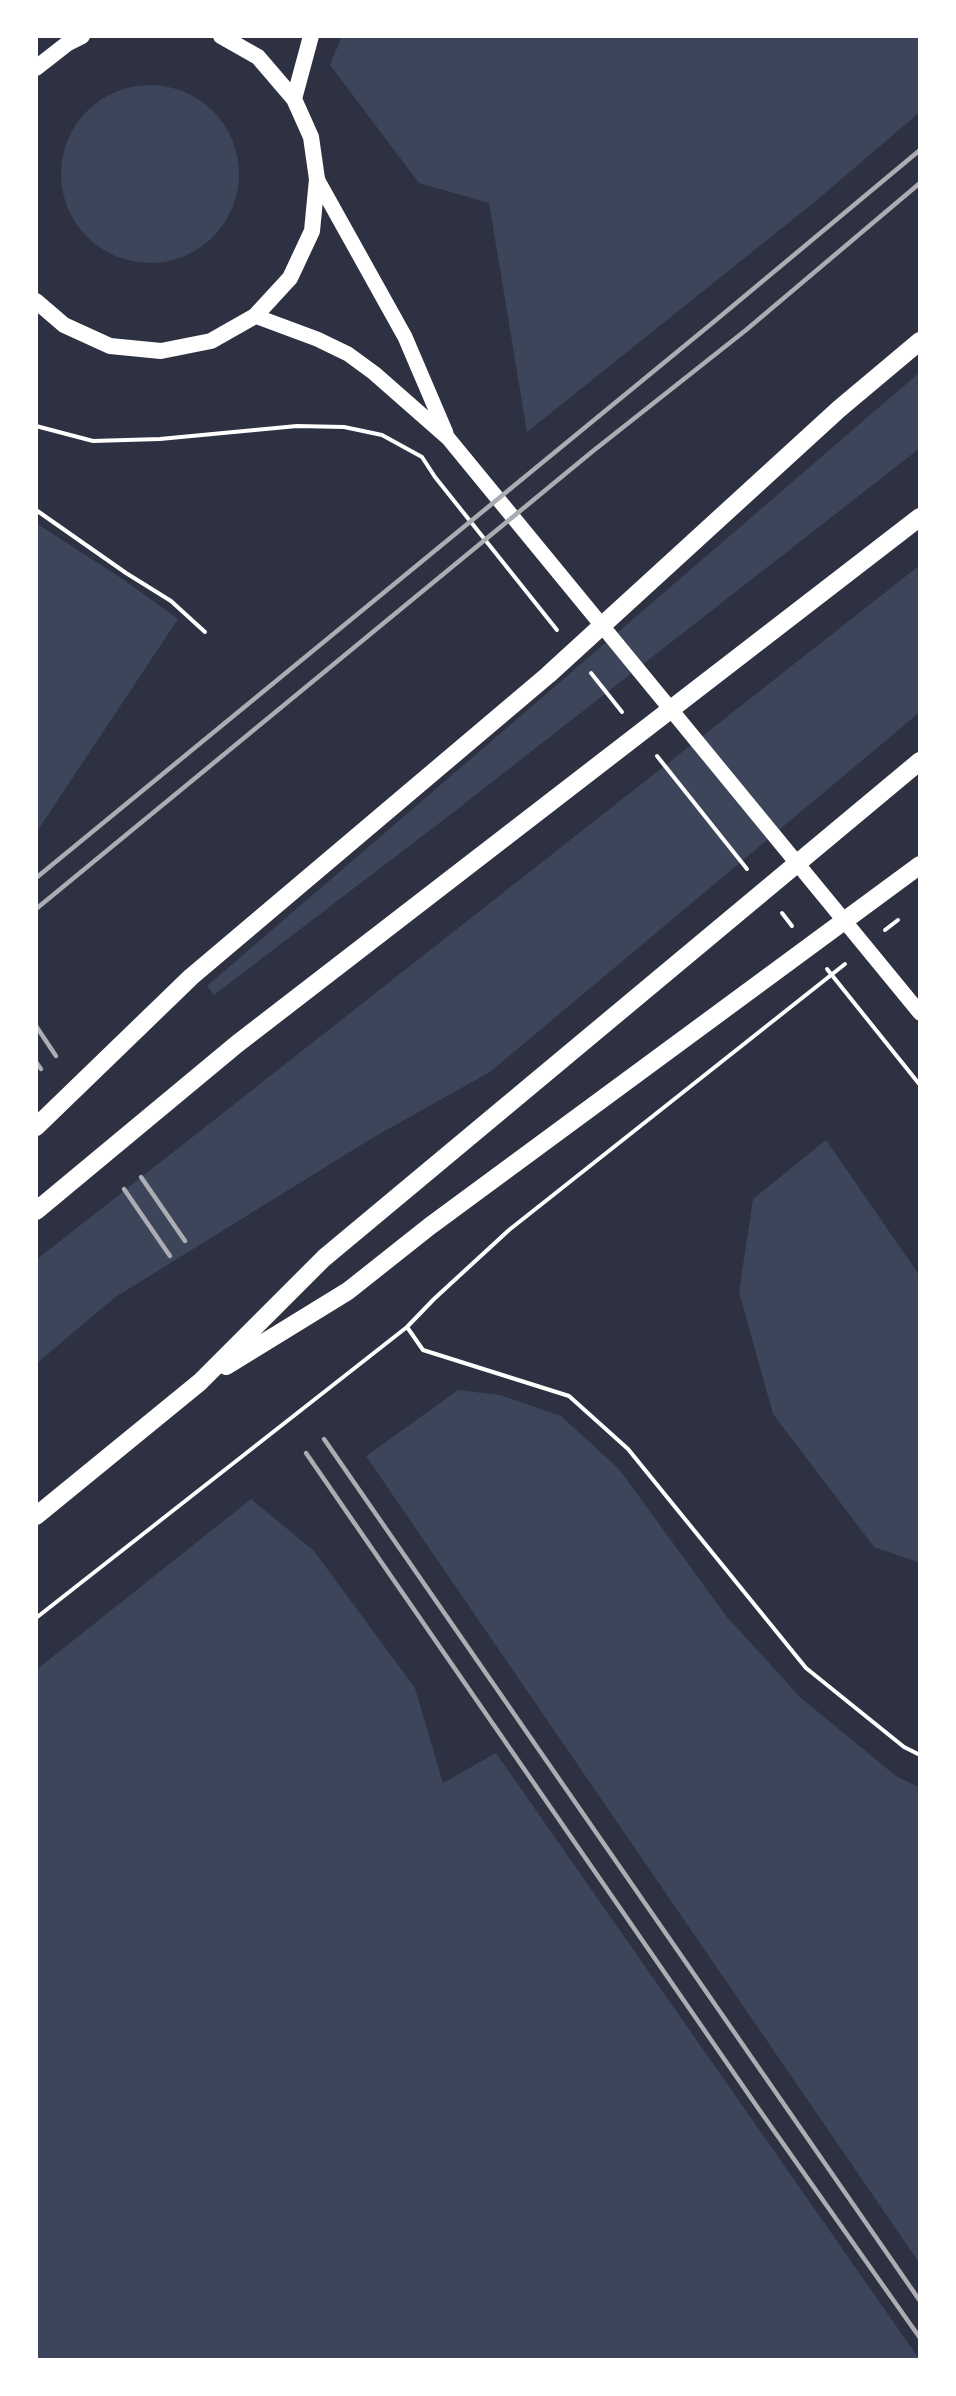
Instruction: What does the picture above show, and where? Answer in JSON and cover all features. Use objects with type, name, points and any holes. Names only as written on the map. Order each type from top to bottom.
[{"type":"highway","points":[[37,66],[68,42],[82,36]]},
{"type":"highway","points":[[36,301],[64,325],[110,346],[161,351],[211,341],[255,316],[290,278],[312,231],[317,179],[311,137],[294,99],[258,57],[221,36]]},
{"type":"highway","points":[[294,99],[311,36]]},
{"type":"highway","points":[[36,1127],[191,977],[548,675],[839,409],[920,341]]},
{"type":"highway","points":[[36,1211],[237,1044],[920,517]]},
{"type":"highway","points":[[36,1516],[200,1382],[324,1258],[920,761]]},
{"type":"highway","points":[[200,1382],[348,1291],[430,1226],[920,865]]},
{"type":"main road","points":[[317,179],[405,337],[447,438]]},
{"type":"main road","points":[[255,316],[317,339],[348,354],[374,373],[447,438],[920,1013]]},
{"type":"path","points":[[36,426],[93,441],[160,439],[297,426],[344,427],[382,435],[422,457],[435,477],[560,634]]},
{"type":"path","points":[[36,510],[126,573],[171,601],[206,632]]},
{"type":"path","points":[[589,671],[626,717]]},
{"type":"path","points":[[655,754],[751,874]]},
{"type":"path","points":[[781,911],[795,930]]},
{"type":"path","points":[[879,936],[904,915]]},
{"type":"path","points":[[36,1617],[407,1327],[509,1230],[852,958]]},
{"type":"path","points":[[825,967],[920,1085]]},
{"type":"path","points":[[407,1327],[423,1350],[569,1396],[628,1449],[806,1668],[904,1747],[920,1755]]},
{"type":"shaded area","points":[[342,36],[920,36],[920,112],[817,200],[527,432],[489,203],[419,183],[330,65]]},
{"type":"shaded area","points":[[150,85],[167,86],[184,92],[200,100],[213,111],[224,124],[232,140],[238,157],[238,191],[232,208],[224,224],[213,237],[200,248],[184,256],[167,262],[150,263],[133,262],[116,256],[100,248],[87,237],[76,224],[68,208],[62,191],[61,174],[62,157],[68,140],[76,124],[87,111],[100,100],[116,92],[133,86]]},
{"type":"shaded area","points":[[920,372],[920,448],[446,818],[214,995],[207,986]]},
{"type":"shaded area","points":[[36,523],[124,580],[178,619],[36,833]]},
{"type":"shaded area","points":[[920,565],[920,712],[490,1072],[374,1137],[114,1298],[36,1364],[36,1260]]},
{"type":"shaded area","points":[[826,1140],[920,1276],[920,1563],[874,1547],[773,1414],[739,1292],[753,1199]]},
{"type":"shaded area","points":[[458,1390],[500,1395],[561,1416],[619,1469],[727,1617],[801,1698],[896,1776],[920,1788],[920,2264],[366,1456]]},
{"type":"shaded area","points":[[251,1499],[314,1551],[415,1688],[443,1783],[496,1753],[920,2360],[36,2360],[36,1670]]},
{"type":"railway","points":[[36,878],[920,150]]},
{"type":"railway","points":[[36,909],[593,451],[746,330],[920,183]]},
{"type":"railway","points":[[36,1026],[56,1056]]},
{"type":"railway","points":[[36,1062],[41,1069]]},
{"type":"railway","points":[[141,1177],[185,1241]]},
{"type":"railway","points":[[124,1189],[170,1256]]},
{"type":"railway","points":[[324,1439],[920,2301]]},
{"type":"railway","points":[[306,1453],[758,2108],[920,2338]]}]
